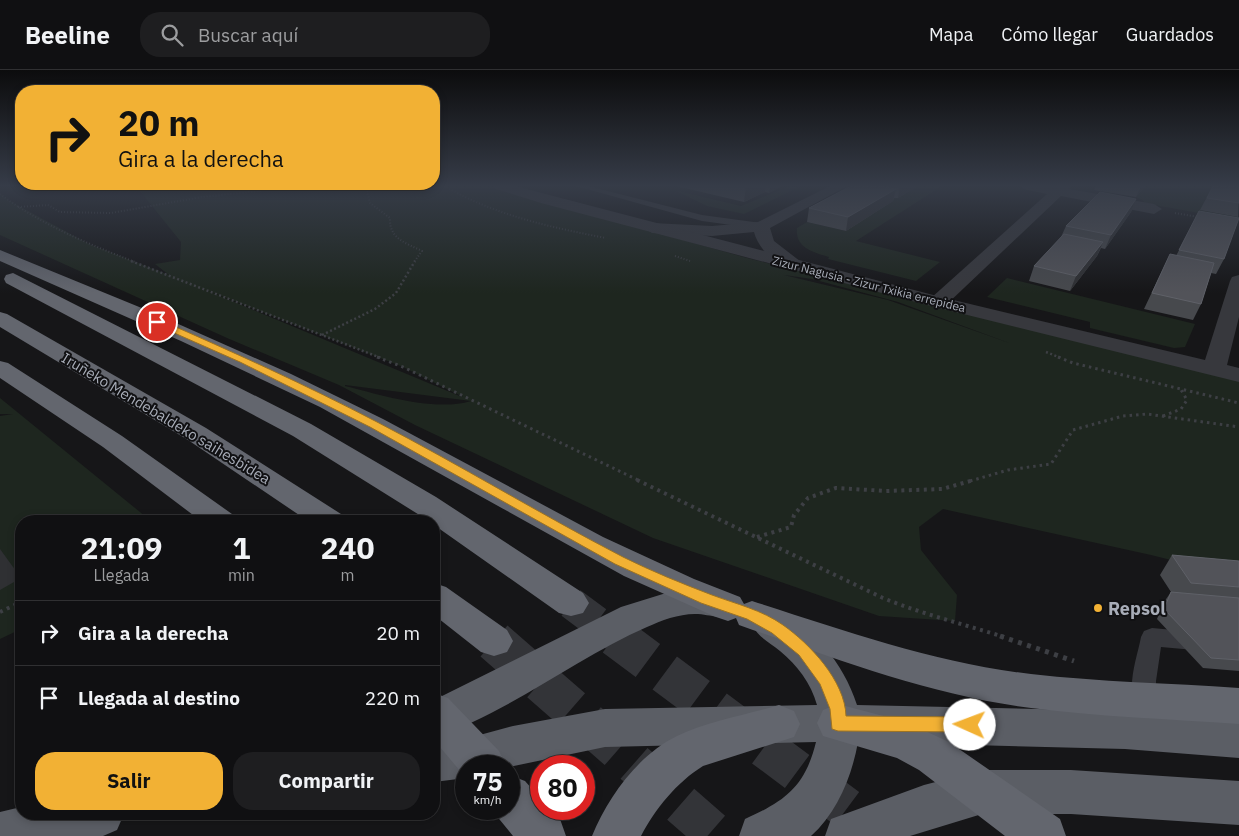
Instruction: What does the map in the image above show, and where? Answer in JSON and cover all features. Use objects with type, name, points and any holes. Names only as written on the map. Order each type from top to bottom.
[{"type":"highway","points":[[0,255],[244,360],[374,425],[620,561],[740,611],[870,655],[953,676],[1042,693],[1239,706]]},
{"type":"highway","points":[[0,272],[302,430],[425,504],[571,602]]},
{"type":"highway","name":"Iruñeko Mendebaldeko saihesbidea","points":[[0,318],[197,434],[321,515]]},
{"type":"highway","points":[[0,368],[91,424],[167,478],[213,515]]},
{"type":"highway","points":[[440,600],[494,641]]},
{"type":"highway","points":[[440,714],[634,617],[679,602],[698,601],[740,611],[796,642],[812,659],[826,680],[838,709],[838,723],[830,771],[814,800],[793,821],[762,836]]},
{"type":"highway","points":[[440,720],[474,755]]},
{"type":"highway","points":[[838,723],[906,741],[934,756],[1043,836]]},
{"type":"highway","points":[[615,836],[630,810],[660,773],[676,759],[692,750],[779,724]]},
{"type":"highway","points":[[493,755],[513,746],[605,728],[779,724],[951,724],[1125,730],[1239,739]]},
{"type":"highway","points":[[440,762],[455,762]]},
{"type":"highway","points":[[848,836],[924,808],[982,792],[1071,792],[1239,802]]},
{"type":"highway","points":[[520,810],[543,836]]},
{"type":"highway","points":[[0,835],[72,820]]},
{"type":"street","name":"Zizur Nagusia - Zizur Txikia errepidea","points":[[630,222],[652,228],[715,236],[742,248],[796,265],[938,302],[1239,375]]},
{"type":"street","points":[[742,248],[762,230],[777,222]]},
{"type":"street","points":[[938,302],[1025,222]]},
{"type":"street","points":[[652,228],[715,236],[762,230]]},
{"type":"street","points":[[762,230],[768,246],[796,265]]},
{"type":"street","points":[[1214,369],[1239,281]]},
{"type":"lane","points":[[721,222],[762,230]]},
{"type":"lane","points":[[1144,699],[1144,682],[1152,637],[1239,645]]},
{"type":"path","points":[[46,222],[89,244],[403,367],[883,598],[918,612],[955,621],[1032,649],[1079,662]]},
{"type":"path","points":[[322,335],[337,330],[344,323],[352,322],[396,294],[404,276],[422,251],[393,236],[389,226],[390,222]]},
{"type":"path","points":[[1162,416],[1181,409],[1187,400],[1177,381]]},
{"type":"path","points":[[757,537],[790,527],[794,515],[808,498],[836,488],[886,491],[942,489],[1008,470],[1051,464],[1073,430],[1096,422],[1147,414],[1239,427]]},
{"type":"path","points":[[0,612],[15,605]]},
{"type":"shaded area","points":[[0,222],[48,222],[89,244],[169,275],[155,264],[180,260],[181,242],[165,222],[618,222],[747,258],[1239,379],[1239,577],[1151,555],[943,509],[919,527],[921,550],[957,595],[955,621],[879,616],[653,538],[415,425],[339,385],[227,338],[0,235]],"holes":[[[784,275],[812,279],[898,302],[1012,344],[888,300]],[[201,288],[403,367],[463,397],[462,397]],[[345,385],[471,401],[441,405],[391,398]]]},
{"type":"shaded area","points":[[807,222],[846,231],[850,222],[886,222],[856,241],[940,262],[916,281],[828,259],[829,257],[802,245],[797,235],[797,228]]},
{"type":"shaded area","points":[[1007,278],[1195,324],[1185,347],[1174,348],[1090,328],[1090,322],[987,297]]},
{"type":"shaded area","points":[[0,398],[144,515],[15,515],[15,632],[0,639],[0,416],[13,414],[0,414]]},
{"type":"building","points":[[1070,222],[1120,222],[1111,235],[1066,226]]},
{"type":"building","points":[[1193,222],[1238,222],[1224,259],[1179,250]]},
{"type":"building","points":[[1064,234],[1103,242],[1076,276],[1034,266]]},
{"type":"building","points":[[1170,254],[1214,263],[1201,304],[1152,293]]},
{"type":"building","points":[[1172,555],[1239,561],[1239,587],[1191,583]]},
{"type":"building","points":[[1171,592],[1239,598],[1239,660],[1211,658],[1164,609]]},
{"type":"tunnel","points":[[571,603],[617,637]]},
{"type":"tunnel","points":[[615,636],[884,836]]},
{"type":"tunnel","points":[[494,641],[717,836]]},
{"type":"place","name":"Repsol","points":[[1098,608]]},
{"type":"route","points":[[157,322],[244,360],[374,425],[620,561],[706,599],[752,615],[777,628],[804,650],[826,680],[838,709],[838,723],[970,725]]}]
